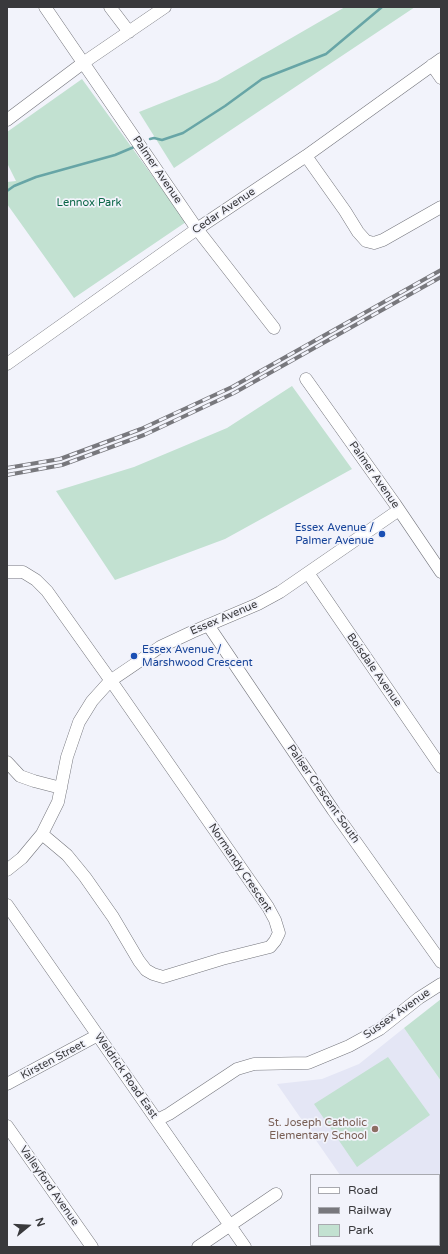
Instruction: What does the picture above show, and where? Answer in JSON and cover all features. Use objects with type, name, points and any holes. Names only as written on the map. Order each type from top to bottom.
[{"type":"street","name":"Palmer Avenue","points":[[46,7],[197,229],[274,328]]},
{"type":"street","points":[[110,7],[129,32]]},
{"type":"street","points":[[7,120],[84,63],[165,7]]},
{"type":"street","points":[[436,62],[441,78]]},
{"type":"street","name":"Cedar Avenue","points":[[7,364],[197,229],[306,156],[436,62]]},
{"type":"street","points":[[306,156],[346,211],[358,232],[366,241],[374,243],[383,240],[441,207]]},
{"type":"street","name":"Palmer Avenue","points":[[306,379],[439,566]]},
{"type":"street","name":"Essex Avenue","points":[[7,870],[22,858],[42,834],[58,802],[67,757],[79,722],[92,701],[110,681],[160,647],[258,604],[280,592],[399,510]]},
{"type":"street","name":"Normandy Crescent","points":[[7,572],[22,572],[36,580],[47,591],[268,907],[275,920],[279,933],[276,941],[270,947],[222,959],[163,977],[153,974],[146,970],[139,961],[117,923],[85,877],[67,855],[42,834]]},
{"type":"street","name":"Boisdale Avenue","points":[[308,573],[441,767]]},
{"type":"street","name":"Paliser Crescent South","points":[[208,625],[333,810],[441,962]]},
{"type":"street","points":[[7,762],[20,776],[61,788]]},
{"type":"street","name":"Weldrick Road East","points":[[7,905],[245,1247]]},
{"type":"street","name":"Sussex Avenue","points":[[157,1120],[169,1114],[237,1069],[254,1064],[308,1063],[349,1046],[380,1028],[419,998],[441,984]]},
{"type":"street","name":"Kirsten Street","points":[[7,1084],[98,1036]]},
{"type":"street","name":"Valleyford Avenue","points":[[7,1126],[92,1247]]},
{"type":"street","points":[[198,1247],[276,1194]]},
{"type":"shaded area","name":"St. Joseph Catholic Elementary School","points":[[404,1028],[441,1081],[441,1247],[390,1246],[440,1246],[440,1174],[339,1174],[277,1084],[322,1079],[359,1064]]},
{"type":"green space","points":[[345,7],[415,7],[174,168],[139,112],[217,81]]},
{"type":"green space","name":"Lennox Park","points":[[82,79],[186,222],[74,298],[7,204],[7,182],[16,181],[7,163],[7,132]]},
{"type":"green space","points":[[292,386],[352,469],[225,539],[115,580],[56,491],[134,467],[227,428]]},
{"type":"green space","points":[[441,999],[441,1081],[404,1028]]},
{"type":"green space","points":[[388,1057],[430,1115],[357,1167],[314,1104]]},
{"type":"waterway","points":[[150,139],[154,138],[162,140],[183,133],[225,106],[262,79],[326,54],[382,7]]},
{"type":"waterway","points":[[7,191],[14,186],[36,177],[115,155],[134,147]]},
{"type":"railway","points":[[7,468],[60,459],[141,429],[232,387],[441,270]]},
{"type":"railway","points":[[7,475],[62,465],[144,435],[234,393],[441,277]]},
{"type":"place","name":"Essex Avenue / Palmer Avenue","points":[[382,534]]},
{"type":"place","name":"Essex Avenue / Marshwood Crescent","points":[[134,656]]},
{"type":"place","name":"St. Joseph Catholic Elementary School","points":[[375,1129]]}]
